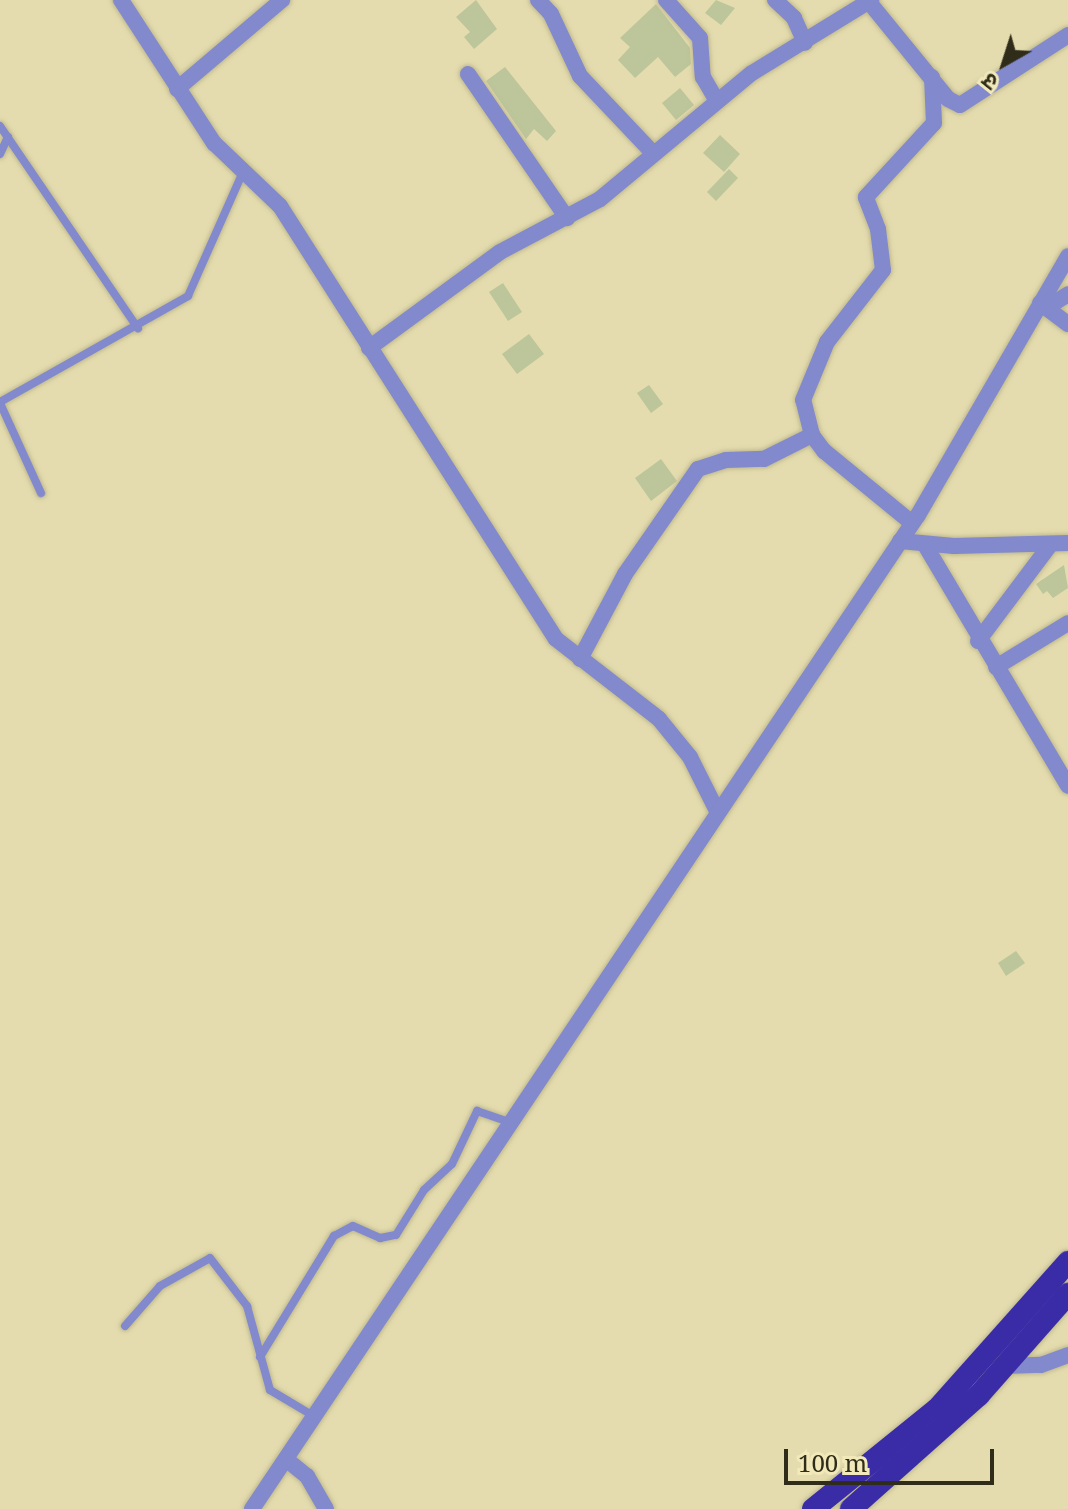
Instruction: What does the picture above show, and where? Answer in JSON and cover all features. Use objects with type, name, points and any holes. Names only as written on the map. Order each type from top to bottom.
[{"type":"highway","points":[[813,1509],[937,1409],[1068,1262]]},
{"type":"highway","points":[[851,1509],[940,1434],[1068,1294]]},
{"type":"street","points":[[121,0],[214,143],[280,206],[538,614],[580,659],[659,719],[690,757],[717,811]]},
{"type":"street","points":[[177,89],[282,0]]},
{"type":"street","points":[[538,0],[551,14],[580,76],[653,153]]},
{"type":"street","points":[[666,0],[700,38],[703,77],[717,101]]},
{"type":"street","points":[[775,0],[800,26],[805,43]]},
{"type":"street","points":[[369,348],[500,252],[609,193],[752,73],[870,1],[948,99],[967,103],[1068,35]]},
{"type":"street","points":[[468,74],[567,218]]},
{"type":"street","points":[[912,523],[840,467],[812,435],[803,400],[812,368],[883,270],[878,229],[866,197],[934,123],[932,77]]},
{"type":"street","points":[[252,1509],[287,1460],[312,1415],[912,523],[1043,306],[1068,256]]},
{"type":"street","points":[[1043,306],[1068,294]]},
{"type":"street","points":[[1043,306],[1068,324]]},
{"type":"street","points":[[580,659],[633,561],[698,469],[726,460],[764,459],[812,435]]},
{"type":"street","points":[[900,541],[925,545],[1068,543]]},
{"type":"street","points":[[925,545],[978,641],[1068,786]]},
{"type":"street","points":[[978,641],[1050,545]]},
{"type":"street","points":[[996,667],[1068,623]]},
{"type":"street","points":[[1005,1366],[1041,1365],[1068,1355]]},
{"type":"street","points":[[287,1460],[307,1476],[326,1509]]},
{"type":"lane","points":[[0,126],[138,328]]},
{"type":"lane","points":[[0,154],[8,137]]},
{"type":"lane","points":[[41,493],[0,403],[138,328],[188,296],[243,172]]},
{"type":"lane","points":[[260,1357],[334,1236],[353,1226],[380,1238],[396,1235],[424,1190],[452,1164],[477,1111],[509,1122]]},
{"type":"lane","points":[[125,1326],[160,1286],[210,1258],[247,1306],[270,1390],[312,1415]]},
{"type":"building","points":[[476,0],[497,29],[474,49],[464,37],[470,32],[456,17]]},
{"type":"building","points":[[716,0],[735,8],[721,25],[705,13]]},
{"type":"building","points":[[656,4],[690,48],[691,64],[675,77],[658,57],[635,78],[618,60],[630,47],[620,38]]},
{"type":"building","points":[[505,67],[556,131],[547,141],[534,129],[526,139],[486,81]]},
{"type":"building","points":[[680,88],[694,105],[676,120],[662,103]]},
{"type":"building","points":[[720,135],[740,154],[724,172],[703,153]]},
{"type":"building","points":[[729,169],[738,178],[716,201],[707,192]]},
{"type":"building","points":[[503,283],[522,312],[508,321],[489,292]]},
{"type":"building","points":[[529,334],[544,354],[517,374],[502,354]]},
{"type":"building","points":[[649,385],[663,404],[651,413],[637,393]]},
{"type":"building","points":[[661,459],[677,481],[651,501],[635,478]]},
{"type":"building","points":[[1064,565],[1068,588],[1053,598],[1047,591],[1043,594],[1036,584]]},
{"type":"building","points":[[1016,951],[1025,963],[1006,976],[998,963]]}]
